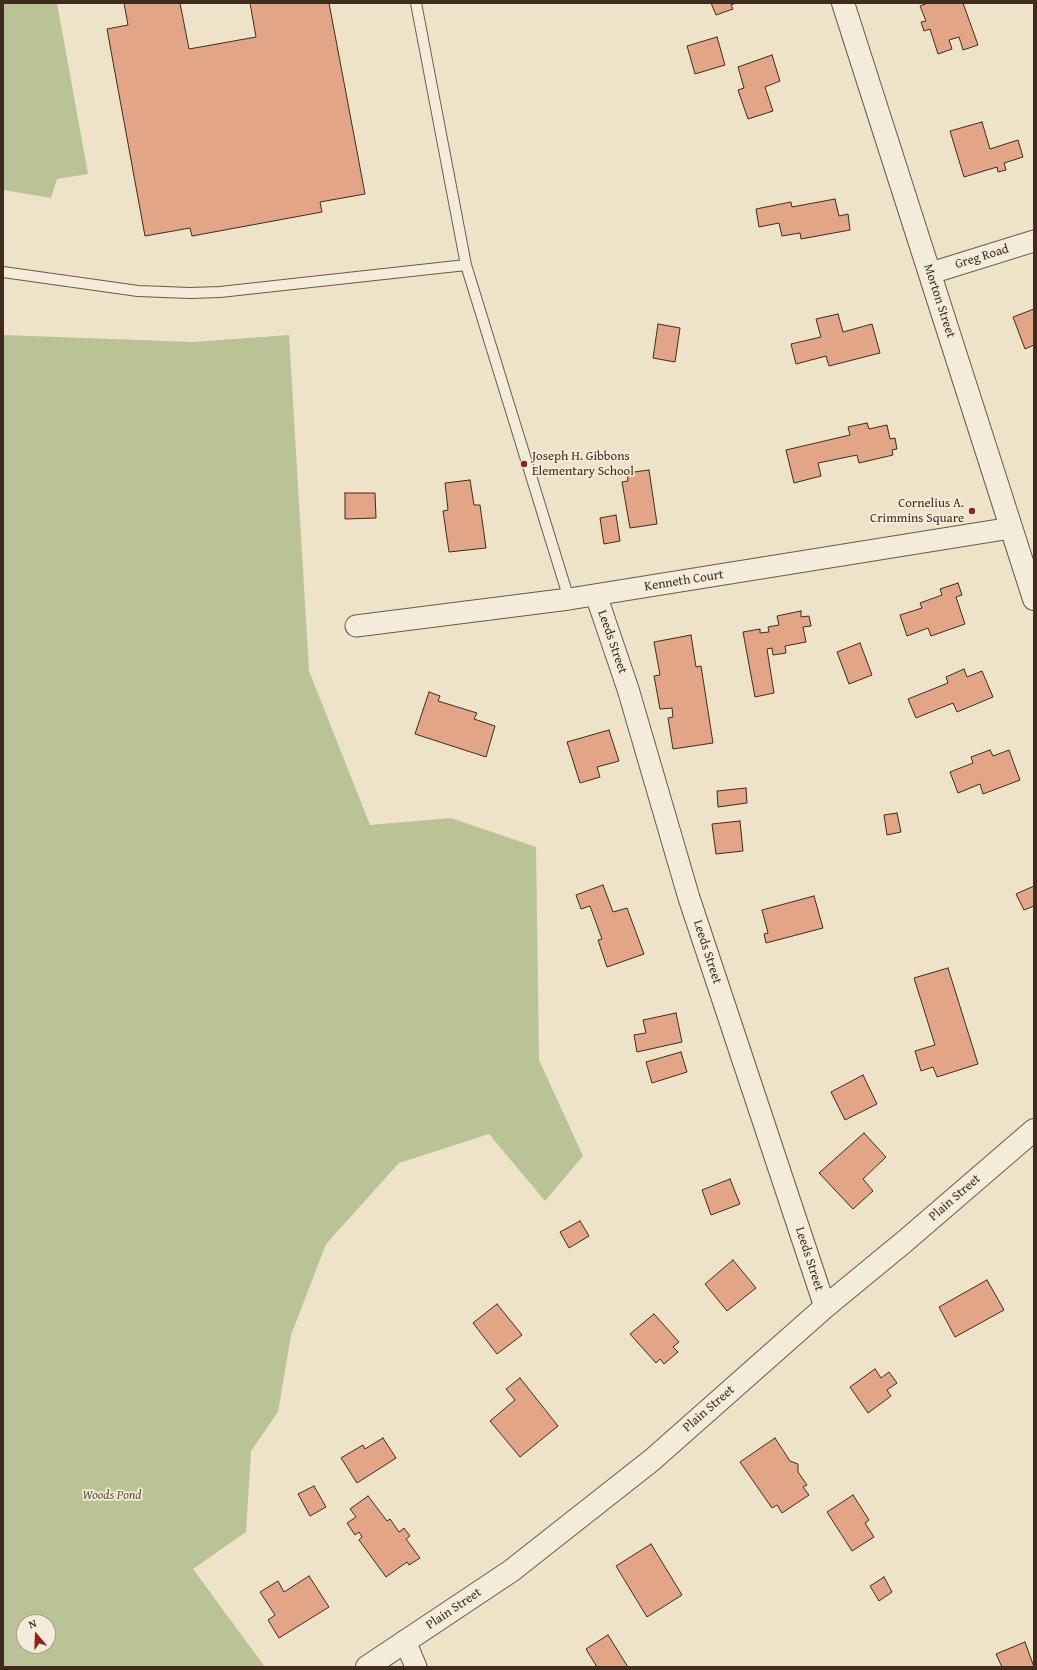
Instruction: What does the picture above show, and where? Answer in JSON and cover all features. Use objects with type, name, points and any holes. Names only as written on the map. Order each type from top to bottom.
[{"type":"street","name":"Morton Street","points":[[843,3],[1011,528],[1029,564],[1034,599]]},
{"type":"street","name":"Greg Road","points":[[930,273],[1034,241]]},
{"type":"street","name":"Kenneth Court","points":[[356,626],[596,595],[1011,528]]},
{"type":"street","name":"Leeds Street","points":[[596,595],[628,689],[689,898],[825,1307]]},
{"type":"street","name":"Plain Street","points":[[367,1667],[511,1571],[652,1460],[825,1307],[904,1242],[1034,1130]]},
{"type":"street","points":[[405,1641],[416,1667]]},
{"type":"lane","points":[[416,3],[466,265],[569,599]]},
{"type":"lane","points":[[3,272],[100,287],[178,293],[220,292],[466,265]]},
{"type":"green space","points":[[3,3],[57,3],[88,174],[57,179],[51,198],[3,190]]},
{"type":"green space","name":"Woods Pond","points":[[3,335],[193,342],[289,335],[309,671],[370,825],[451,818],[536,847],[539,1060],[583,1156],[545,1201],[489,1134],[399,1163],[326,1244],[291,1335],[278,1412],[251,1451],[246,1532],[193,1569],[265,1667],[3,1667]]},
{"type":"building","points":[[124,3],[180,3],[189,49],[256,37],[250,3],[329,3],[365,194],[320,202],[322,212],[192,236],[190,228],[145,236],[107,29],[128,25]]},
{"type":"building","points":[[711,3],[736,3],[731,5],[733,9],[716,15]]},
{"type":"building","points":[[928,3],[963,3],[978,45],[963,50],[959,37],[949,40],[952,49],[938,54],[930,29],[924,31],[921,22],[926,21],[920,6]]},
{"type":"building","points":[[717,37],[725,65],[695,74],[687,46]]},
{"type":"building","points":[[772,55],[780,81],[765,87],[773,111],[748,119],[738,90],[744,88],[738,67]]},
{"type":"building","points":[[982,122],[990,149],[1018,140],[1023,157],[1004,163],[1006,170],[998,172],[997,167],[964,177],[950,131]]},
{"type":"building","points":[[835,199],[839,216],[848,214],[850,230],[801,239],[800,233],[782,236],[779,223],[759,227],[756,209],[791,202],[792,207]]},
{"type":"building","points":[[1034,309],[1034,345],[1025,349],[1013,317]]},
{"type":"building","points":[[838,314],[843,332],[872,324],[880,353],[829,366],[826,356],[796,364],[791,344],[821,337],[816,319]]},
{"type":"building","points":[[658,324],[680,328],[675,362],[653,358]]},
{"type":"building","points":[[867,423],[869,429],[887,425],[890,439],[895,438],[897,449],[892,450],[893,455],[859,463],[857,455],[818,463],[821,476],[794,483],[786,450],[850,435],[848,427]]},
{"type":"building","points":[[649,470],[657,524],[630,528],[622,482],[628,481],[627,473]]},
{"type":"building","points":[[470,480],[474,505],[480,505],[486,548],[449,552],[443,511],[448,510],[445,483]]},
{"type":"building","points":[[345,493],[375,493],[376,518],[345,519]]},
{"type":"building","points":[[616,515],[620,541],[604,544],[600,518]]},
{"type":"building","points":[[958,583],[962,595],[956,597],[965,624],[931,636],[928,628],[907,636],[900,615],[922,608],[920,603],[942,595],[940,589]]},
{"type":"building","points":[[801,611],[801,617],[809,616],[811,626],[803,627],[806,642],[785,646],[786,653],[773,655],[772,648],[767,649],[774,693],[755,697],[743,632],[760,629],[760,633],[769,632],[768,627],[779,625],[777,616]]},
{"type":"building","points":[[691,635],[696,667],[701,666],[713,743],[673,749],[668,718],[673,717],[672,708],[660,709],[654,676],[660,675],[654,642]]},
{"type":"building","points":[[860,643],[872,675],[849,684],[837,652]]},
{"type":"building","points":[[964,669],[967,677],[982,671],[993,697],[957,712],[953,703],[916,718],[908,699],[948,683],[946,677]]},
{"type":"building","points":[[429,692],[440,696],[438,701],[477,713],[474,719],[495,726],[486,757],[415,734]]},
{"type":"building","points":[[609,730],[619,761],[597,767],[600,777],[580,783],[567,742]]},
{"type":"building","points":[[990,750],[993,756],[1009,750],[1020,780],[983,794],[980,784],[958,793],[950,772],[973,763],[971,757]]},
{"type":"building","points":[[746,788],[747,803],[718,807],[717,791]]},
{"type":"building","points":[[897,813],[901,832],[887,835],[884,815]]},
{"type":"building","points":[[740,821],[743,851],[716,854],[712,824]]},
{"type":"building","points":[[603,885],[613,912],[627,908],[644,954],[607,967],[598,940],[602,939],[590,906],[581,909],[576,895]]},
{"type":"building","points":[[1034,886],[1034,906],[1024,910],[1016,894]]},
{"type":"building","points":[[814,896],[823,928],[766,943],[764,934],[768,933],[762,910]]},
{"type":"building","points":[[948,968],[978,1064],[937,1077],[933,1067],[921,1071],[915,1051],[935,1045],[914,978]]},
{"type":"building","points":[[676,1013],[682,1042],[637,1052],[634,1035],[646,1033],[643,1020]]},
{"type":"building","points":[[681,1052],[687,1072],[652,1083],[646,1062]]},
{"type":"building","points":[[863,1075],[877,1104],[845,1120],[831,1092]]},
{"type":"building","points":[[864,1133],[886,1157],[863,1179],[873,1191],[853,1209],[819,1173]]},
{"type":"building","points":[[730,1179],[740,1204],[711,1215],[702,1190]]},
{"type":"building","points":[[580,1221],[589,1236],[569,1248],[560,1232]]},
{"type":"building","points":[[733,1260],[756,1288],[727,1311],[705,1284]]},
{"type":"building","points":[[987,1280],[1004,1310],[955,1337],[939,1307]]},
{"type":"building","points":[[497,1304],[522,1335],[497,1354],[473,1323]]},
{"type":"building","points":[[654,1314],[679,1342],[673,1347],[678,1352],[664,1364],[660,1359],[656,1363],[630,1334]]},
{"type":"building","points":[[875,1369],[881,1378],[889,1372],[897,1383],[887,1390],[891,1396],[868,1413],[850,1387]]},
{"type":"building","points":[[520,1378],[558,1426],[520,1457],[490,1421],[515,1400],[506,1389]]},
{"type":"building","points":[[383,1438],[396,1458],[357,1483],[341,1458],[363,1445],[365,1449]]},
{"type":"building","points":[[775,1438],[790,1461],[798,1464],[798,1472],[807,1485],[803,1487],[809,1495],[782,1513],[777,1505],[772,1508],[740,1462]]},
{"type":"building","points":[[314,1486],[326,1507],[310,1516],[298,1494]]},
{"type":"building","points":[[853,1495],[869,1520],[865,1523],[874,1537],[852,1551],[827,1512]]},
{"type":"building","points":[[368,1496],[387,1521],[390,1519],[399,1532],[404,1528],[410,1536],[406,1539],[420,1558],[409,1565],[407,1562],[386,1577],[359,1540],[362,1537],[359,1532],[355,1535],[347,1523],[356,1517],[350,1509]]},
{"type":"building","points":[[651,1544],[682,1595],[647,1617],[616,1566]]},
{"type":"building","points":[[309,1576],[329,1607],[279,1638],[268,1620],[275,1615],[260,1592],[278,1581],[284,1592]]},
{"type":"building","points":[[884,1577],[892,1592],[879,1601],[870,1586]]},
{"type":"building","points":[[608,1635],[628,1667],[597,1667],[586,1649]]},
{"type":"building","points":[[1025,1642],[1034,1667],[1002,1667],[996,1654]]},
{"type":"place","name":"Joseph H. Gibbons Elementary School","points":[[524,464]]},
{"type":"place","name":"Cornelius A. Crimmins Square","points":[[972,511]]}]
